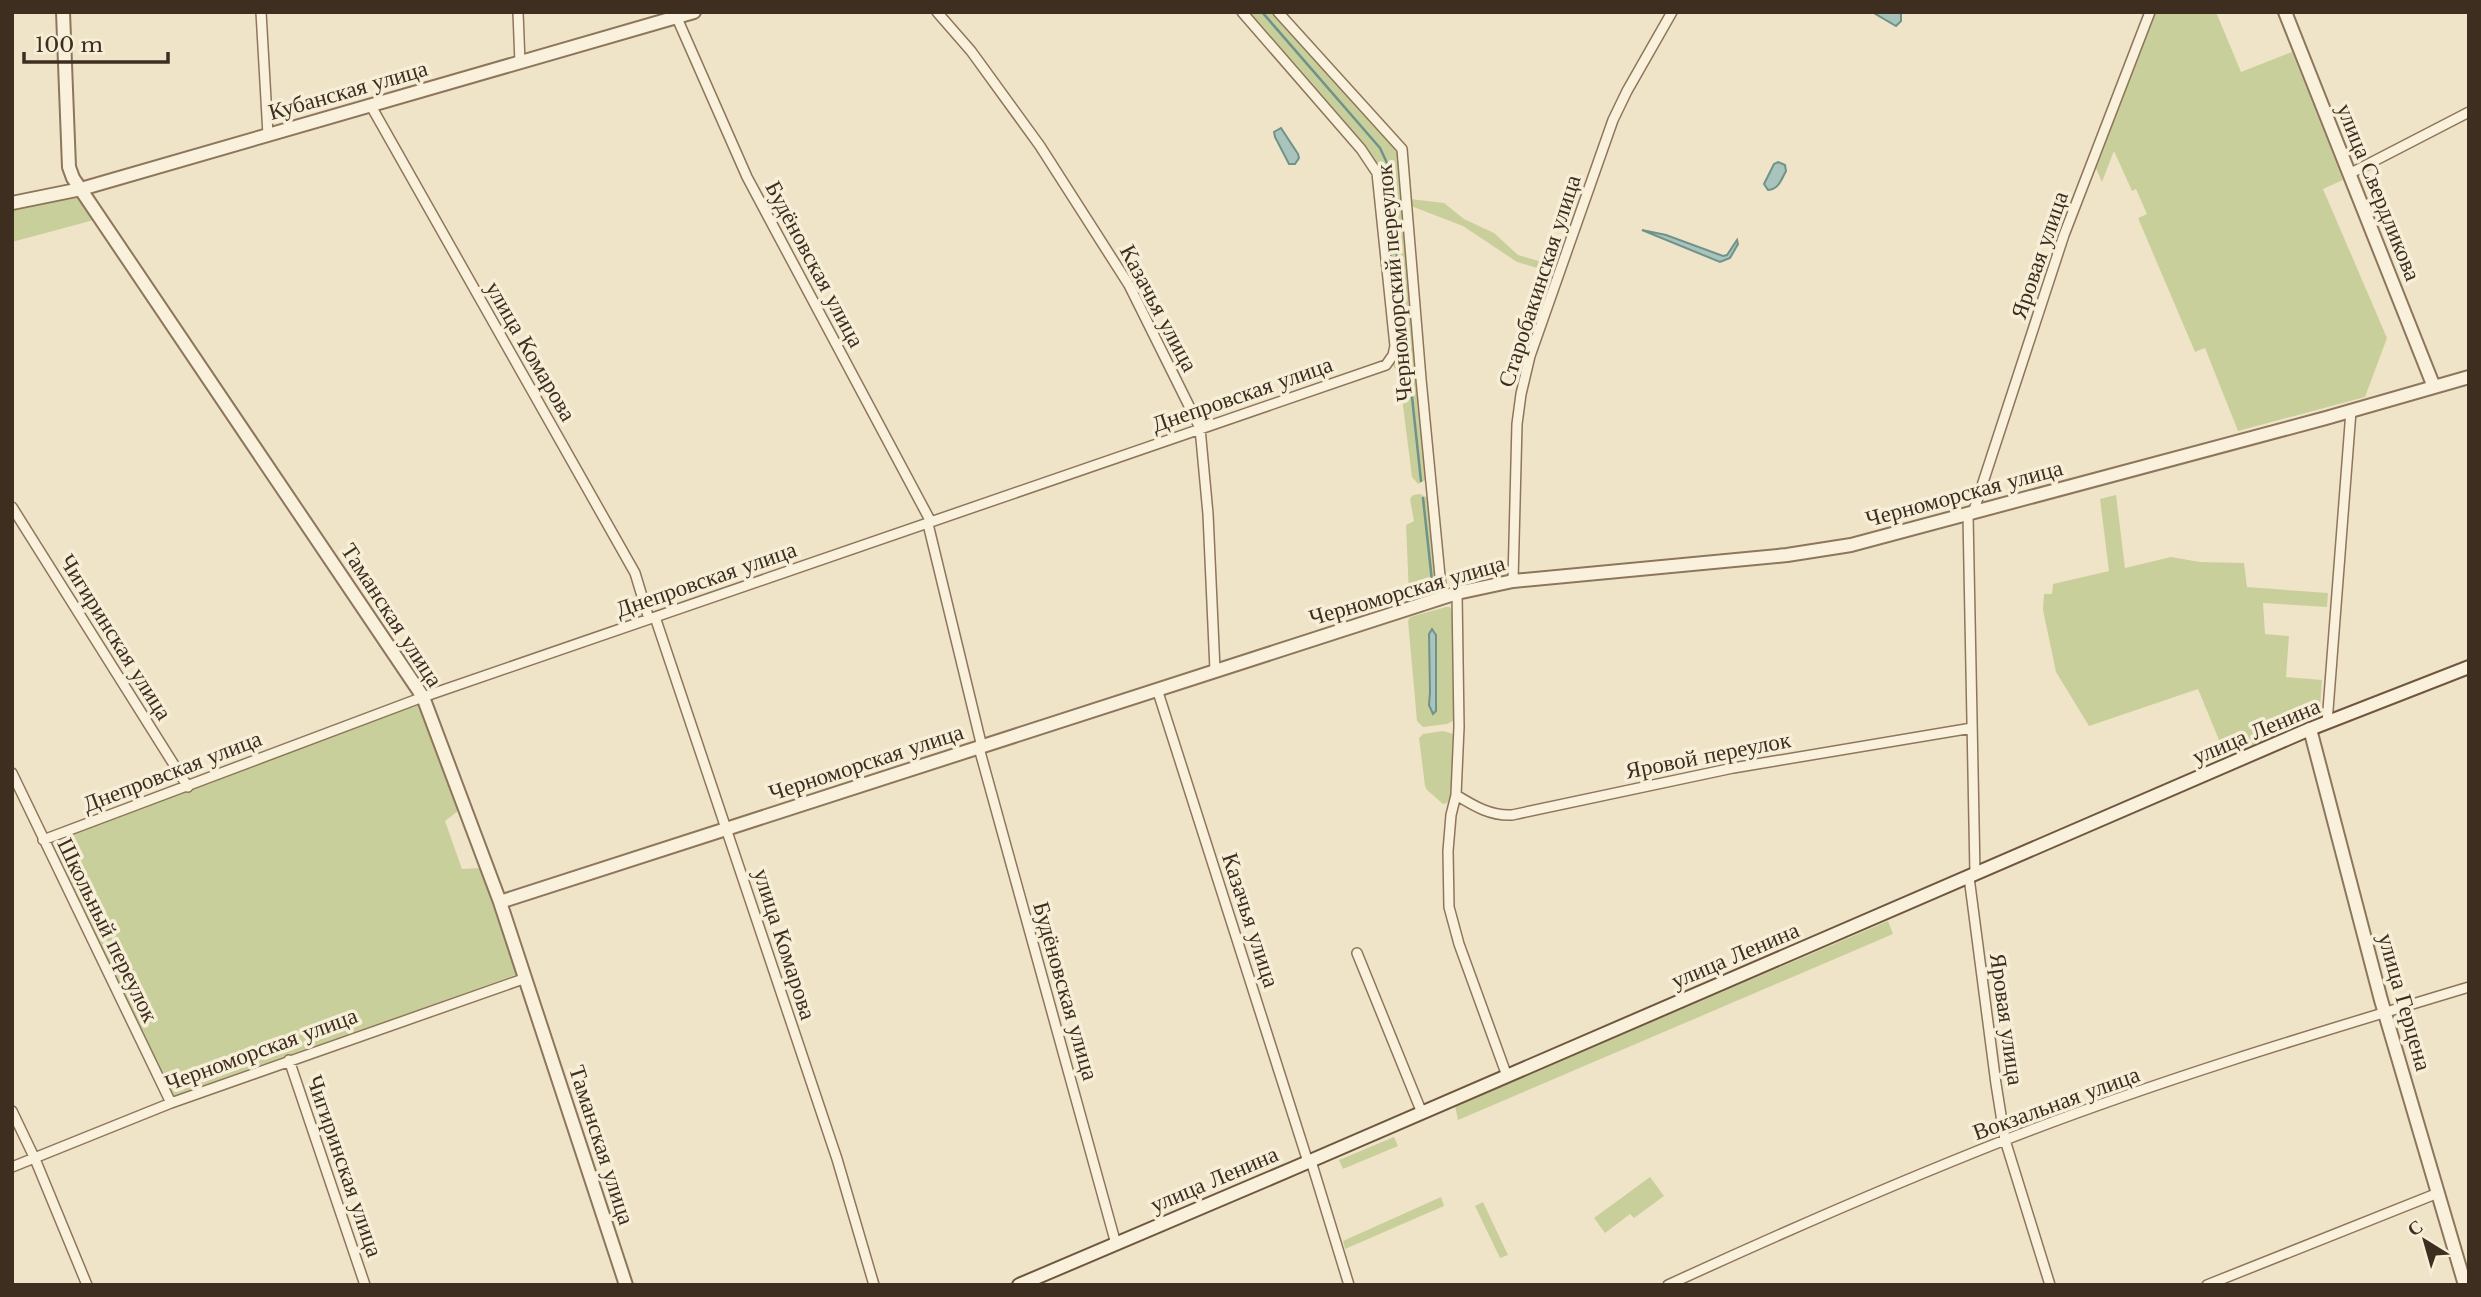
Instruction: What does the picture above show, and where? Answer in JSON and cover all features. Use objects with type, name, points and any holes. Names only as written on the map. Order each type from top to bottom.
[{"type":"street","name":"Таманская улица","points":[[62,12],[69,167],[81,189],[423,697],[500,902],[626,1285]]},
{"type":"street","points":[[261,12],[268,135]]},
{"type":"street","points":[[518,12],[520,63]]},
{"type":"street","name":"Кубанская улица","points":[[12,203],[81,189],[694,12]]},
{"type":"street","name":"Казачья улица","points":[[937,12],[971,51],[1040,146],[1129,285],[1200,428],[1208,514],[1214,670]]},
{"type":"street","name":"Днепровская улица","points":[[43,840],[423,697],[1385,365],[1393,355],[1395,346],[1377,173],[1369,159],[1242,12]]},
{"type":"street","name":"Черноморский переулок","points":[[1278,12],[1402,149],[1420,379],[1443,597]]},
{"type":"street","name":"Старобакинская улица","points":[[1513,580],[1517,424],[1530,356],[1613,120],[1672,12]]},
{"type":"street","name":"Яровая улица","points":[[2050,1285],[2005,1140],[1972,875],[1970,514],[2064,235],[2150,12]]},
{"type":"street","name":"улица Свердликова","points":[[2285,12],[2434,387]]},
{"type":"street","name":"Будёновская улица","points":[[677,18],[747,177],[930,523],[980,748],[1116,1244]]},
{"type":"street","name":"улица Комарова","points":[[371,106],[635,573],[727,828],[767,956],[837,1159],[874,1285]]},
{"type":"street","points":[[2349,174],[2469,112]]},
{"type":"street","name":"Черноморская улица","points":[[500,902],[1457,593],[1513,580],[1801,553],[1874,540],[2468,379]]},
{"type":"street","points":[[2327,723],[2351,411]]},
{"type":"street","name":"Чигиринская улица","points":[[12,507],[188,787]]},
{"type":"street","points":[[1457,593],[1459,727],[1456,795],[1451,815],[1448,851],[1450,915],[1507,1076]]},
{"type":"street","name":"улица Ленина","points":[[1019,1285],[1310,1162],[2310,729],[2469,667]]},
{"type":"street","name":"Казачья улица","points":[[1157,689],[1349,1285]]},
{"type":"street","name":"Яровой переулок","points":[[1456,795],[1480,810],[1503,816],[1512,815],[1733,768],[1972,728]]},
{"type":"street","name":"улица Герцена","points":[[2310,729],[2385,1012],[2465,1285]]},
{"type":"street","name":"Школьный переулок","points":[[12,773],[171,1103]]},
{"type":"street","points":[[1357,953],[1422,1113]]},
{"type":"street","name":"Черноморская улица","points":[[12,1167],[171,1103],[526,978]]},
{"type":"street","name":"Вокзальная улица","points":[[1668,1285],[2005,1140],[2161,1085],[2469,987]]},
{"type":"street","name":"Чигиринская улица","points":[[289,1060],[365,1285]]},
{"type":"street","points":[[12,1111],[35,1159],[87,1285]]},
{"type":"street","points":[[2207,1285],[2438,1193]]},
{"type":"green space","points":[[1246,12],[1273,12],[1388,139],[1397,153],[1427,479],[1418,484],[1412,477],[1399,374],[1392,364],[1380,173]]},
{"type":"green space","points":[[2155,12],[2216,12],[2241,72],[2292,52],[2343,180],[2323,189],[2387,338],[2365,397],[2238,431],[2205,348],[2195,352],[2138,218],[2147,214],[2136,189],[2132,191],[2114,151],[2102,182],[2095,166]]},
{"type":"green space","points":[[78,197],[94,220],[12,242],[12,210]]},
{"type":"green space","points":[[1410,199],[1444,203],[1464,219],[1494,233],[1518,255],[1552,265],[1550,272],[1517,262],[1463,226],[1411,206]]},
{"type":"green space","points":[[1420,494],[1428,498],[1438,592],[1416,599],[1409,595],[1406,525],[1414,521],[1410,499],[1413,495]]},
{"type":"green space","points":[[2116,495],[2125,568],[2171,557],[2200,562],[2244,563],[2247,587],[2328,593],[2327,607],[2263,603],[2265,634],[2289,636],[2286,677],[2322,680],[2320,707],[2311,720],[2226,757],[2198,689],[2089,726],[2056,672],[2043,610],[2044,594],[2052,594],[2053,584],[2109,571],[2100,499]]},
{"type":"green space","points":[[1446,607],[1450,607],[1452,611],[1455,720],[1447,724],[1423,727],[1417,721],[1408,621],[1410,617]],"holes":[[[1435,630],[1435,714],[1429,705]]]},
{"type":"green space","points":[[418,703],[458,811],[445,821],[462,869],[481,868],[518,974],[174,1098],[50,841]]},
{"type":"green space","points":[[1443,731],[1453,734],[1452,793],[1447,803],[1443,804],[1425,786],[1419,738],[1423,734]]},
{"type":"green space","points":[[1888,921],[1893,934],[1458,1120],[1455,1106]]},
{"type":"green space","points":[[1394,1137],[1398,1146],[1343,1169],[1339,1160]]},
{"type":"green space","points":[[1650,1177],[1664,1196],[1634,1218],[1630,1214],[1605,1233],[1594,1218]]},
{"type":"green space","points":[[1441,1197],[1444,1206],[1345,1249],[1343,1241]]},
{"type":"green space","points":[[1483,1202],[1508,1255],[1500,1258],[1475,1206]]},
{"type":"water","points":[[1874,13],[1901,14],[1901,21],[1896,26]]},
{"type":"water","points":[[1281,128],[1298,154],[1299,158],[1295,164],[1289,164],[1275,137],[1274,132]]},
{"type":"water","points":[[1778,162],[1785,165],[1786,171],[1777,186],[1768,190],[1764,184],[1774,164]]},
{"type":"water","points":[[1642,230],[1666,235],[1723,256],[1727,255],[1737,240],[1738,244],[1730,258],[1720,262]]},
{"type":"water","points":[[1432,629],[1436,635],[1436,711],[1433,714],[1429,705],[1429,634]]},
{"type":"waterway","points":[[1262,12],[1380,148],[1387,163],[1421,481]]},
{"type":"waterway","points":[[1423,498],[1432,581]]}]
